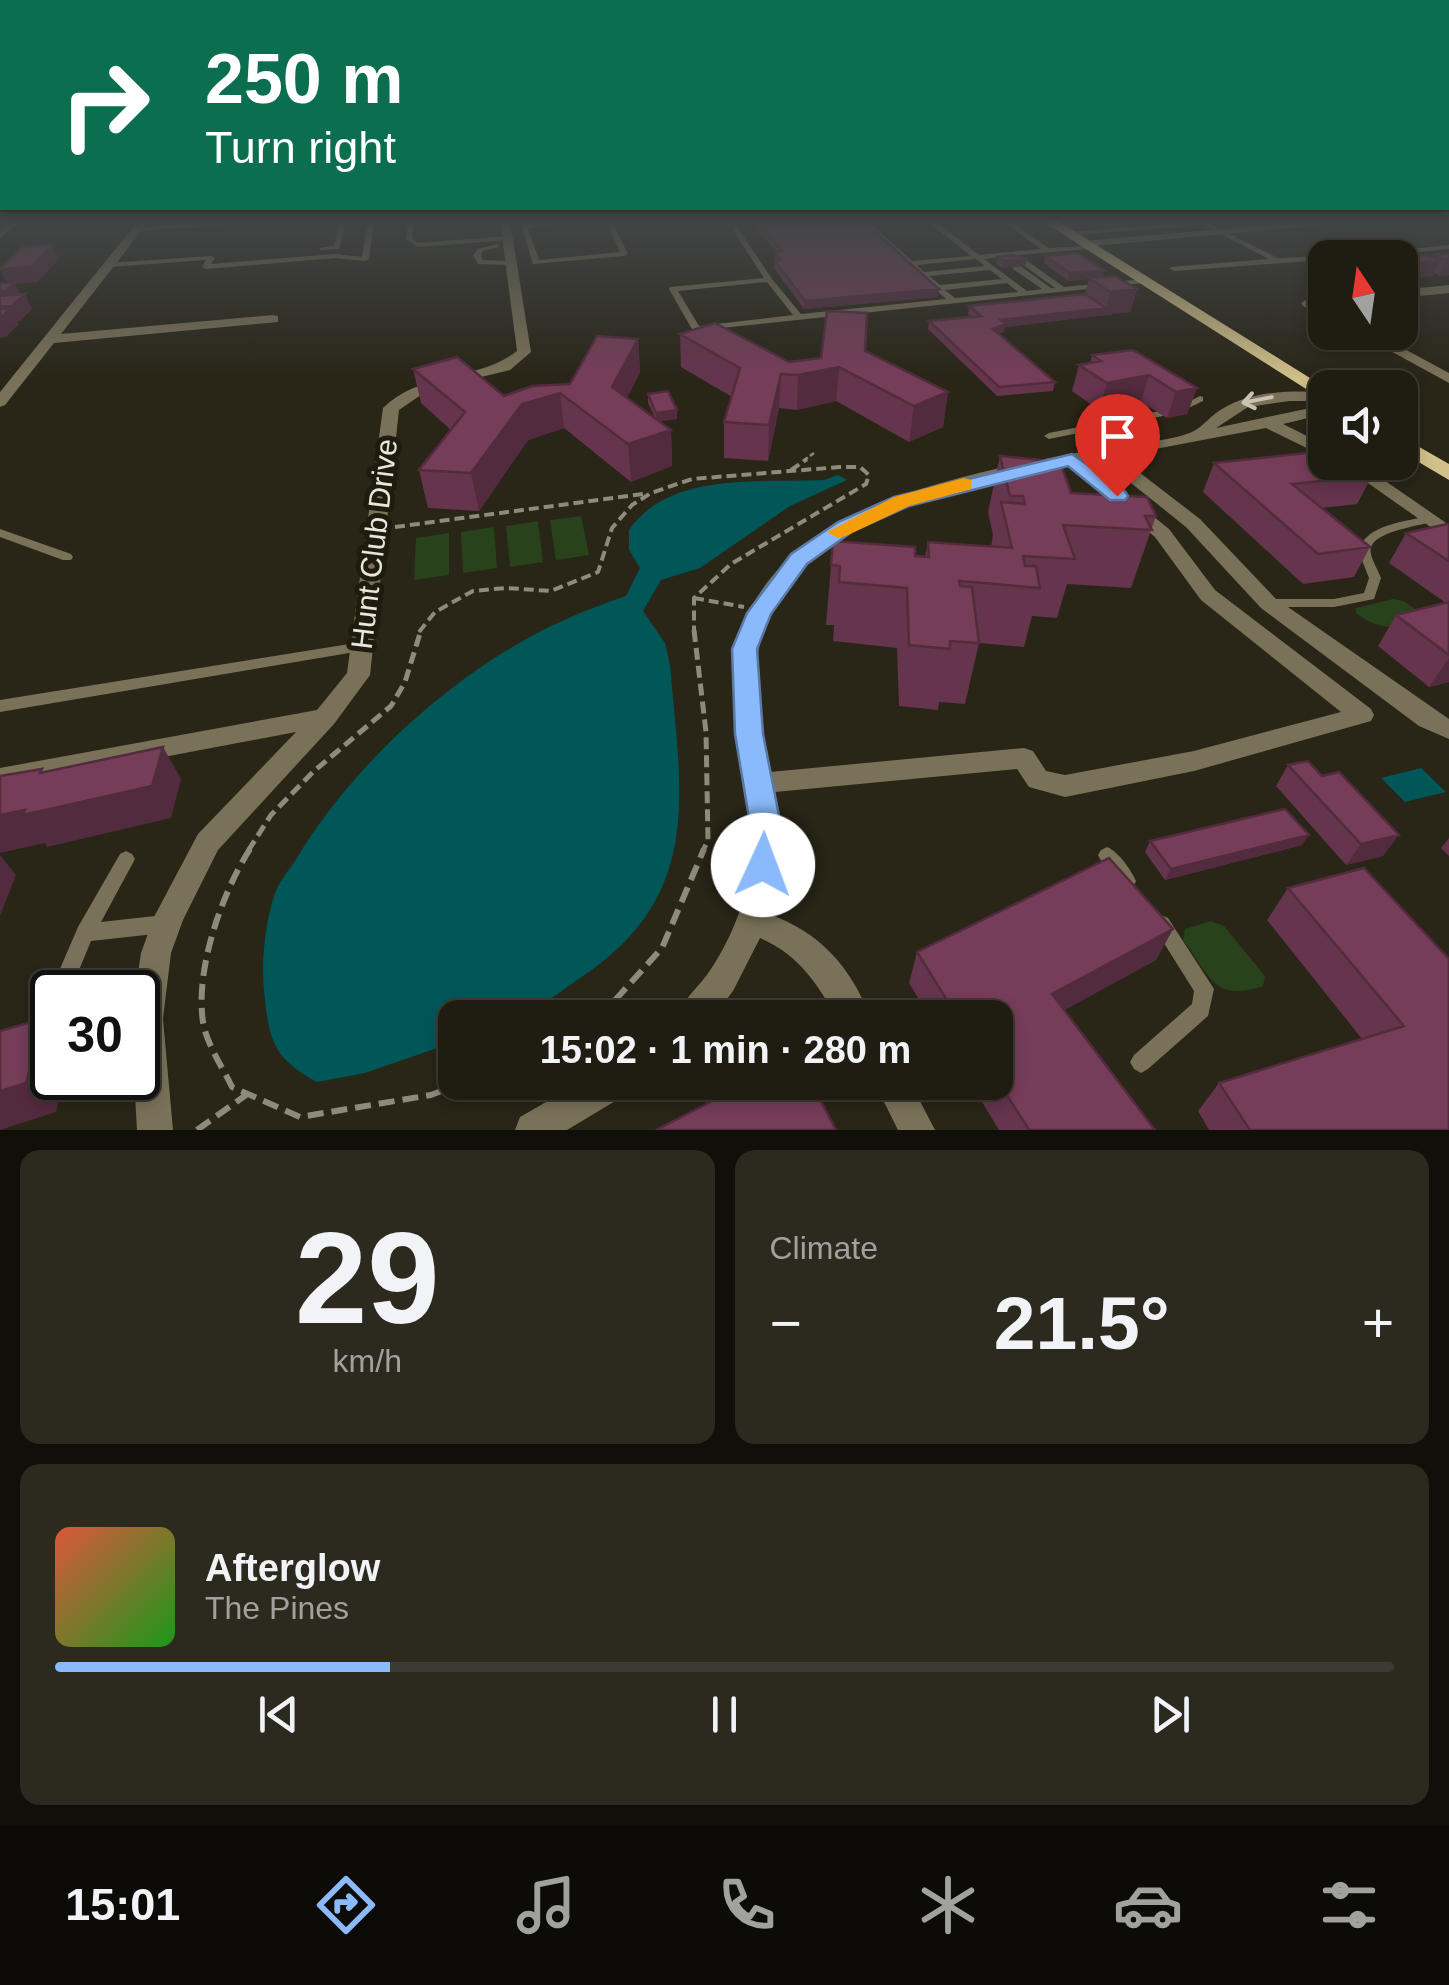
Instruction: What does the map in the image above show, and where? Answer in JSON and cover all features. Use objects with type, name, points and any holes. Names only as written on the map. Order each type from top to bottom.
[{"type":"main road","points":[[1133,274],[1308,388]]},
{"type":"main road","points":[[1418,453],[1449,472]]},
{"type":"street","points":[[0,402],[103,274]]},
{"type":"street","name":"Hunt Club Drive","points":[[155,1130],[146,1019],[156,953],[167,924],[208,842],[325,718],[358,675],[390,408],[423,387],[505,367],[524,352],[512,274]]},
{"type":"street","points":[[1418,292],[1449,289]]},
{"type":"street","points":[[52,339],[273,319]]},
{"type":"street","points":[[1395,350],[1449,379]]},
{"type":"street","points":[[1200,434],[1236,404],[1276,396],[1308,398]]},
{"type":"street","points":[[707,1000],[754,922],[768,836],[749,734],[744,649],[761,610],[799,559],[846,526],[902,501],[1103,453],[1308,414]]},
{"type":"street","points":[[1269,423],[1308,443]]},
{"type":"street","points":[[1103,453],[1194,523],[1268,604],[1446,733]]},
{"type":"street","points":[[760,783],[1024,758],[1038,780],[1065,786],[1194,762],[1362,715],[1208,595],[1162,532],[1072,460]]},
{"type":"street","points":[[1371,480],[1449,534]]},
{"type":"street","points":[[0,778],[325,718]]},
{"type":"street","points":[[754,922],[794,936],[816,954],[844,1000]]},
{"type":"street","points":[[532,1130],[584,1100]]},
{"type":"street","points":[[901,1100],[917,1130]]},
{"type":"lane","points":[[764,274],[799,317]]},
{"type":"lane","points":[[924,274],[953,302]]},
{"type":"lane","points":[[998,274],[1026,294]]},
{"type":"lane","points":[[1028,274],[1049,291]]},
{"type":"lane","points":[[1035,274],[1064,290]]},
{"type":"lane","points":[[768,280],[673,288],[696,328],[1144,282]]},
{"type":"lane","points":[[938,288],[1008,281]]},
{"type":"lane","points":[[1179,409],[1200,400]]},
{"type":"lane","points":[[1049,436],[1160,414]]},
{"type":"lane","points":[[1268,604],[1334,603],[1369,596],[1376,578],[1364,550],[1366,542],[1384,530],[1428,520]]},
{"type":"lane","points":[[0,534],[67,557]]},
{"type":"lane","points":[[0,706],[362,647]]},
{"type":"lane","points":[[1108,855],[1190,963],[1204,988],[1200,1009],[1141,1062]]},
{"type":"lane","points":[[69,970],[126,859]]},
{"type":"lane","points":[[85,933],[167,924]]},
{"type":"path","points":[[787,472],[814,454]]},
{"type":"path","points":[[376,530],[643,494],[671,482],[715,474],[843,466],[860,468],[869,475],[866,484],[731,564],[694,598],[694,650],[706,732],[708,840],[662,948],[616,1000]]},
{"type":"path","points":[[438,1092],[300,1118],[232,1087],[203,1022],[208,947],[231,879],[271,815],[313,772],[391,706],[405,682],[418,634],[435,612],[474,592],[506,588],[551,592],[598,572],[604,542],[615,522],[643,494]]},
{"type":"path","points":[[694,598],[761,610]]},
{"type":"path","points":[[197,1130],[248,1094]]},
{"type":"green space","points":[[581,516],[589,555],[556,560],[550,520]]},
{"type":"green space","points":[[538,521],[543,562],[510,567],[506,526]]},
{"type":"green space","points":[[494,527],[497,568],[463,573],[461,532]]},
{"type":"green space","points":[[449,533],[449,575],[414,580],[416,538]]},
{"type":"green space","points":[[1393,599],[1423,614],[1424,620],[1388,627],[1356,613],[1356,608]]},
{"type":"green space","points":[[1211,921],[1224,926],[1265,976],[1263,986],[1233,991],[1207,975],[1183,940],[1185,929]]},
{"type":"water","points":[[838,475],[847,480],[790,506],[700,568],[661,580],[643,611],[665,643],[670,665],[679,798],[676,838],[667,876],[649,911],[622,945],[549,1000],[438,1000],[438,1048],[365,1073],[317,1082],[290,1064],[271,1035],[266,1008],[266,929],[279,885],[315,830],[363,770],[418,716],[478,669],[551,626],[626,596],[640,568],[629,550],[629,530],[646,511],[667,498],[718,484],[824,480]]},
{"type":"water","points":[[1421,768],[1446,792],[1405,802],[1381,778]]},
{"type":"building","points":[[785,274],[922,274],[939,289],[805,301]]},
{"type":"building","points":[[1115,276],[1137,289],[1110,292],[1089,278]]},
{"type":"building","points":[[14,282],[6,291],[0,292],[0,283]]},
{"type":"building","points":[[25,294],[12,306],[0,307],[0,296]]},
{"type":"building","points":[[1085,294],[1106,308],[1001,320],[1006,324],[993,329],[1055,382],[999,387],[929,321],[981,316],[969,306]]},
{"type":"building","points":[[827,311],[867,313],[865,351],[948,392],[914,406],[839,367],[798,375],[781,374],[769,425],[724,422],[740,368],[680,334],[715,323],[789,362],[821,358]]},
{"type":"building","points":[[597,336],[638,339],[612,387],[671,430],[628,444],[560,393],[522,404],[471,473],[419,470],[465,412],[413,369],[457,357],[504,396],[532,386],[570,384]]},
{"type":"building","points":[[1133,350],[1197,388],[1176,392],[1149,375],[1107,383],[1079,365],[1101,361],[1092,355]]},
{"type":"building","points":[[668,391],[677,410],[656,413],[648,394]]},
{"type":"building","points":[[1308,453],[1308,480],[1332,480],[1292,484],[1370,547],[1318,554],[1214,463]]},
{"type":"building","points":[[1000,456],[1060,462],[1071,493],[1147,497],[1156,516],[1145,516],[1152,530],[1063,525],[1075,559],[1023,556],[1025,566],[1036,566],[1040,588],[959,581],[960,586],[972,587],[979,643],[950,641],[950,649],[909,645],[907,588],[839,582],[840,566],[831,565],[833,541],[915,547],[915,556],[929,557],[928,542],[1012,548],[1001,502],[1025,504],[1023,496],[1010,496]]},
{"type":"building","points":[[1447,524],[1449,561],[1406,533]]},
{"type":"building","points":[[1449,602],[1449,655],[1396,615]]},
{"type":"building","points":[[163,747],[152,786],[23,815],[25,810],[0,815],[0,776],[42,769],[40,773]]},
{"type":"building","points":[[1308,761],[1322,776],[1339,772],[1399,835],[1361,844],[1288,765]]},
{"type":"building","points":[[1285,809],[1309,835],[1171,869],[1150,841]]},
{"type":"building","points":[[1109,858],[1173,929],[1052,994],[1155,1130],[1029,1130],[1010,1100],[1013,1000],[947,1000],[917,952]]},
{"type":"building","points":[[1364,868],[1449,959],[1449,1130],[1250,1130],[1219,1083],[1404,1026],[1288,888]]},
{"type":"building","points":[[30,1022],[26,1083],[0,1091],[0,1031]]},
{"type":"building","points":[[714,1100],[820,1100],[836,1130],[656,1130]]},
{"type":"slow traffic","points":[[838,532],[902,501],[964,484]]},
{"type":"route","points":[[763,865],[768,836],[749,734],[744,649],[759,613],[799,559],[846,526],[902,501],[1072,460],[1117,496]]}]
